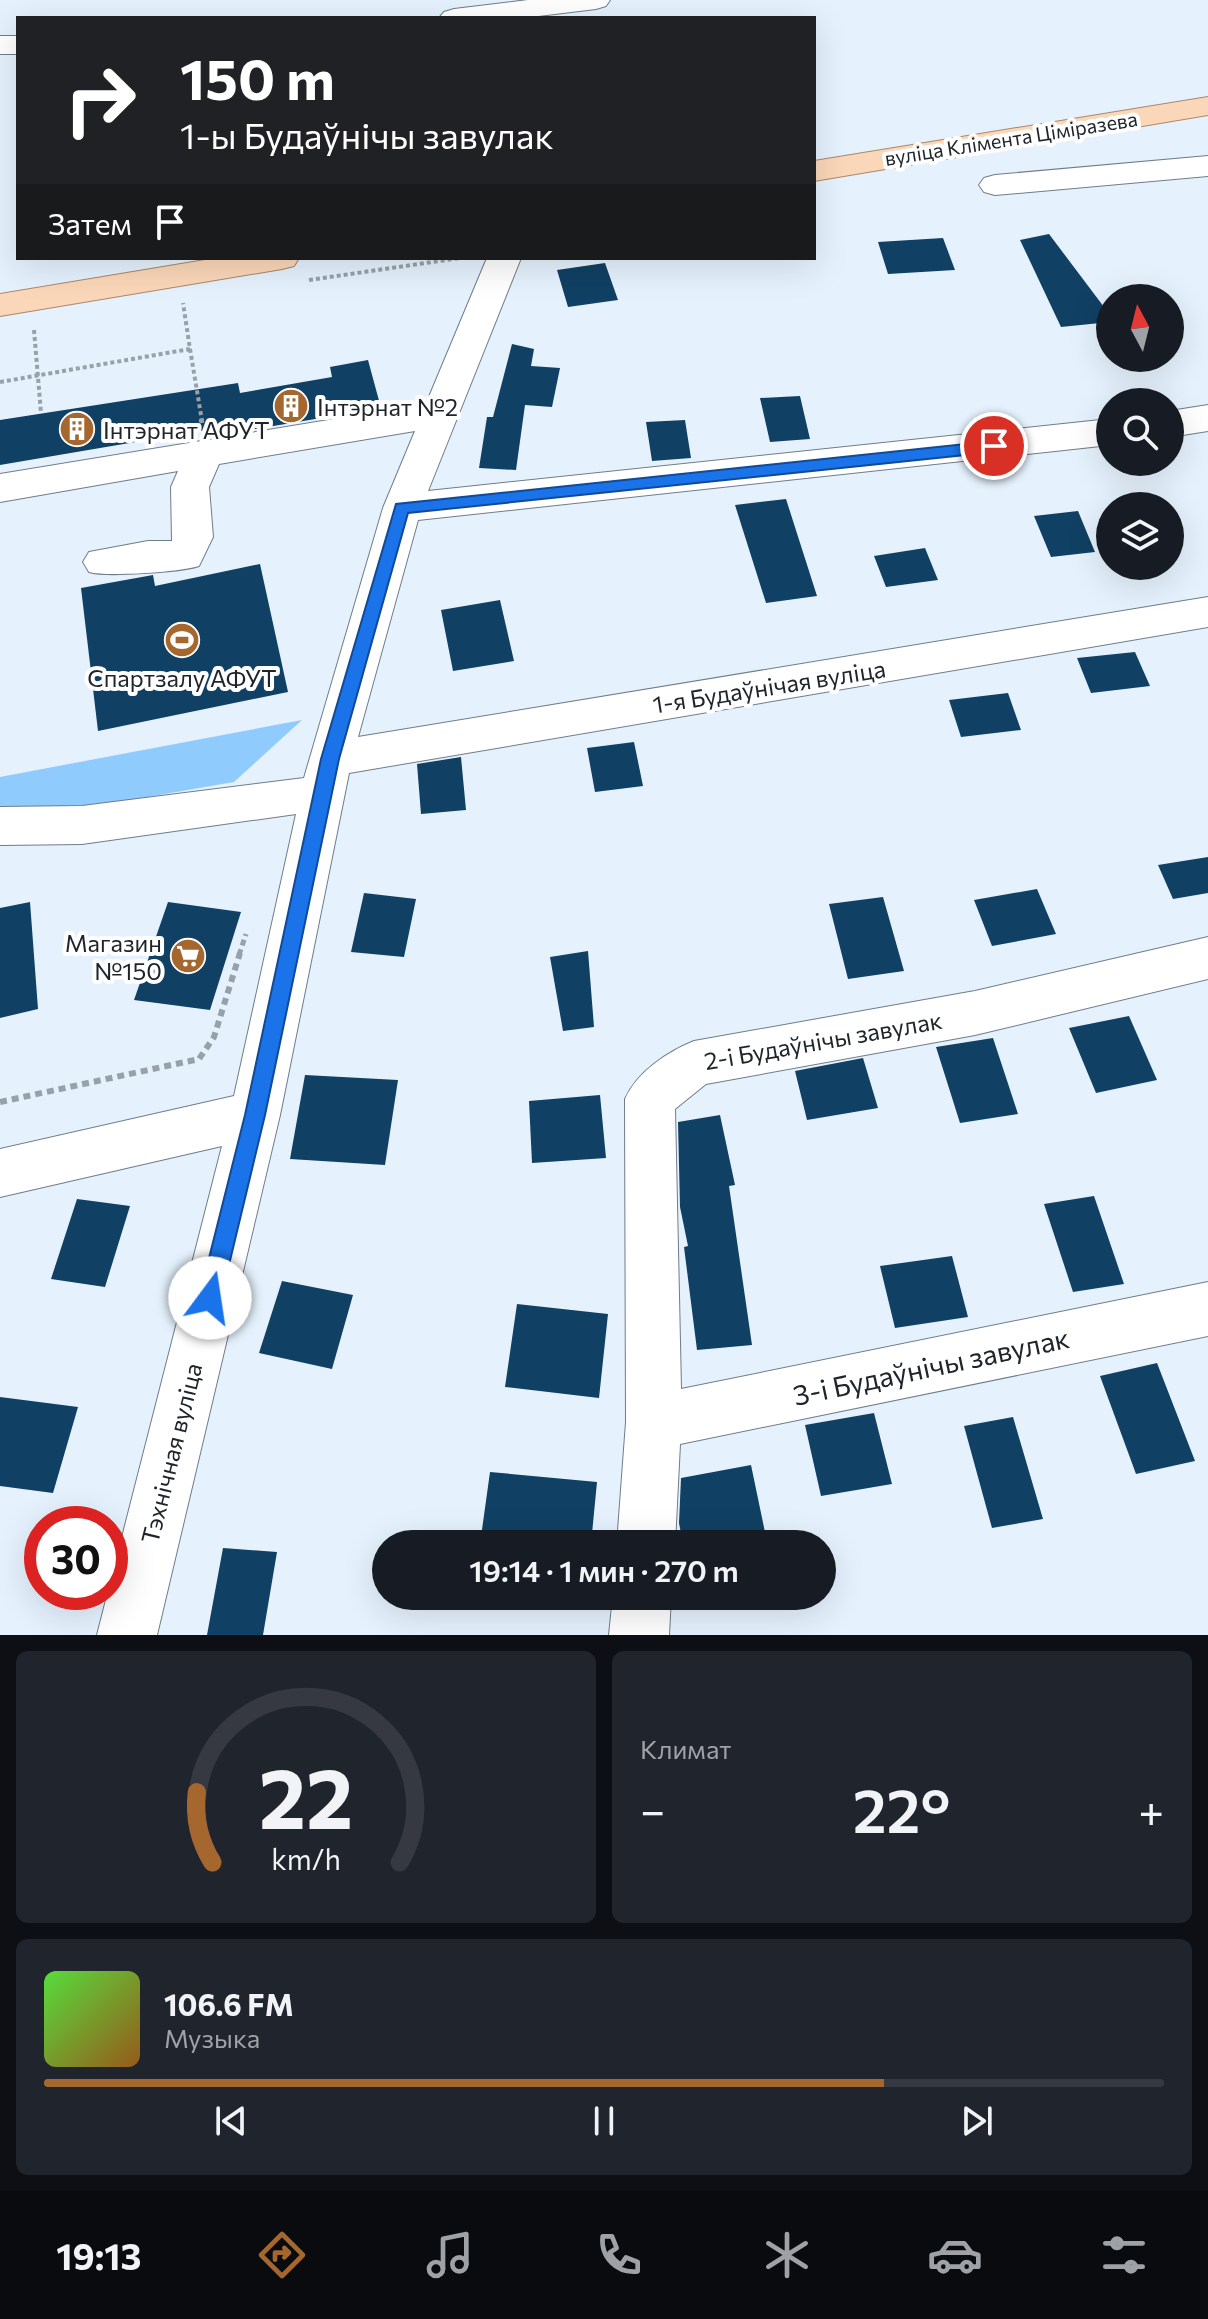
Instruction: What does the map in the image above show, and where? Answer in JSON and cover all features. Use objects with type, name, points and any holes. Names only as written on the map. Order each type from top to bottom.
[{"type":"main road","name":"вуліца Клімента Ціміразева","points":[[816,171],[1208,106]]},
{"type":"main road","points":[[0,305],[270,260]]},
{"type":"street","points":[[471,16],[596,0]]},
{"type":"street","points":[[995,185],[1208,166]]},
{"type":"street","name":"Тэхнічная вуліца","points":[[127,1635],[255,1115],[326,777],[402,508],[503,260]]},
{"type":"street","points":[[0,488],[442,414]]},
{"type":"street","points":[[1184,422],[1208,418]]},
{"type":"street","points":[[402,508],[1096,434]]},
{"type":"street","points":[[103,562],[148,556],[185,556],[194,537],[190,487],[206,452]]},
{"type":"street","name":"1-я Будаўнічая вуліца","points":[[0,826],[82,825],[249,801],[326,777],[1208,612]]},
{"type":"street","name":"2-і Будаўнічы завулак","points":[[647,1530],[654,1422],[650,1099],[694,1064],[975,1013],[1208,958]]},
{"type":"street","points":[[0,1173],[255,1115]]},
{"type":"street","name":"3-і Будаўнічы завулак","points":[[654,1422],[1208,1309]]},
{"type":"street","points":[[639,1635],[641,1610]]},
{"type":"path","points":[[182,299],[206,452]]},
{"type":"path","points":[[35,344],[41,413]]},
{"type":"path","points":[[0,382],[190,349]]},
{"type":"path","points":[[0,1102],[199,1059],[214,1037],[250,919]]},
{"type":"shaded area","points":[[302,720],[234,782],[78,809],[0,808],[0,777]]},
{"type":"building","points":[[1049,234],[1096,296],[1096,323],[1061,327],[1020,240]]},
{"type":"building","points":[[943,238],[955,270],[888,274],[878,242]]},
{"type":"building","points":[[605,263],[618,300],[568,307],[557,270]]},
{"type":"building","points":[[512,344],[534,349],[531,366],[560,368],[552,407],[525,405],[516,470],[479,468],[487,417],[493,417]]},
{"type":"building","points":[[368,360],[381,408],[207,437],[206,430],[0,465],[0,420],[238,383],[240,393],[332,377],[330,367]]},
{"type":"building","points":[[800,396],[810,439],[770,442],[760,398]]},
{"type":"building","points":[[685,420],[691,458],[652,461],[646,422]]},
{"type":"building","points":[[786,499],[817,596],[766,603],[735,505]]},
{"type":"building","points":[[1078,511],[1095,552],[1051,557],[1034,516]]},
{"type":"building","points":[[925,548],[938,580],[886,587],[874,556]]},
{"type":"building","name":"Спартзалу АФУТ","points":[[260,564],[288,692],[98,731],[81,588],[153,575],[155,586]]},
{"type":"building","points":[[500,600],[514,661],[453,671],[441,610]]},
{"type":"building","points":[[1135,652],[1150,686],[1091,693],[1077,658]]},
{"type":"building","points":[[1008,693],[1021,730],[961,737],[949,700]]},
{"type":"building","points":[[634,742],[643,786],[595,792],[587,748]]},
{"type":"building","points":[[461,757],[466,810],[421,814],[417,764]]},
{"type":"building","points":[[1208,857],[1208,893],[1173,899],[1158,865]]},
{"type":"building","points":[[1037,889],[1056,934],[992,946],[974,900]]},
{"type":"building","points":[[364,893],[416,899],[404,957],[351,952]]},
{"type":"building","points":[[883,897],[904,971],[848,979],[829,904]]},
{"type":"building","points":[[30,902],[38,1009],[0,1018],[0,908]]},
{"type":"building","name":"Магазин №150","points":[[168,902],[241,912],[210,1010],[134,1000]]},
{"type":"building","points":[[588,951],[594,1027],[563,1031],[550,957]]},
{"type":"building","points":[[1129,1016],[1157,1080],[1096,1093],[1069,1028]]},
{"type":"building","points":[[993,1038],[1018,1114],[960,1123],[936,1047]]},
{"type":"building","points":[[863,1058],[878,1108],[807,1120],[795,1071]]},
{"type":"building","points":[[305,1075],[398,1080],[385,1165],[290,1159]]},
{"type":"building","points":[[600,1095],[606,1158],[532,1163],[529,1101]]},
{"type":"building","points":[[720,1115],[735,1185],[729,1186],[752,1345],[697,1350],[684,1247],[688,1246],[680,1207],[678,1122]]},
{"type":"building","points":[[1094,1196],[1124,1284],[1073,1292],[1044,1204]]},
{"type":"building","points":[[77,1199],[130,1206],[105,1287],[51,1279]]},
{"type":"building","points":[[952,1256],[968,1317],[895,1328],[880,1266]]},
{"type":"building","points":[[282,1281],[353,1295],[332,1369],[259,1353]]},
{"type":"building","points":[[517,1304],[608,1314],[599,1398],[505,1387]]},
{"type":"building","points":[[1157,1363],[1195,1461],[1136,1474],[1100,1376]]},
{"type":"building","points":[[0,1397],[78,1407],[53,1493],[0,1486]]},
{"type":"building","points":[[874,1413],[892,1484],[821,1496],[805,1425]]},
{"type":"building","points":[[1013,1417],[1043,1519],[992,1528],[964,1426]]},
{"type":"building","points":[[751,1465],[765,1530],[680,1530],[681,1478]]},
{"type":"building","points":[[490,1472],[597,1482],[592,1530],[482,1530]]},
{"type":"building","points":[[223,1548],[277,1552],[263,1635],[207,1635]]},
{"type":"place","name":"Інтэрнат №2","points":[[291,406]]},
{"type":"place","name":"Інтэрнат АФУТ","points":[[77,429]]},
{"type":"place","name":"Спартзалу АФУТ","points":[[182,640]]},
{"type":"place","name":"Магазин №150","points":[[188,956]]},
{"type":"route","points":[[210,1298],[255,1115],[330,759],[402,508],[994,446]]}]
